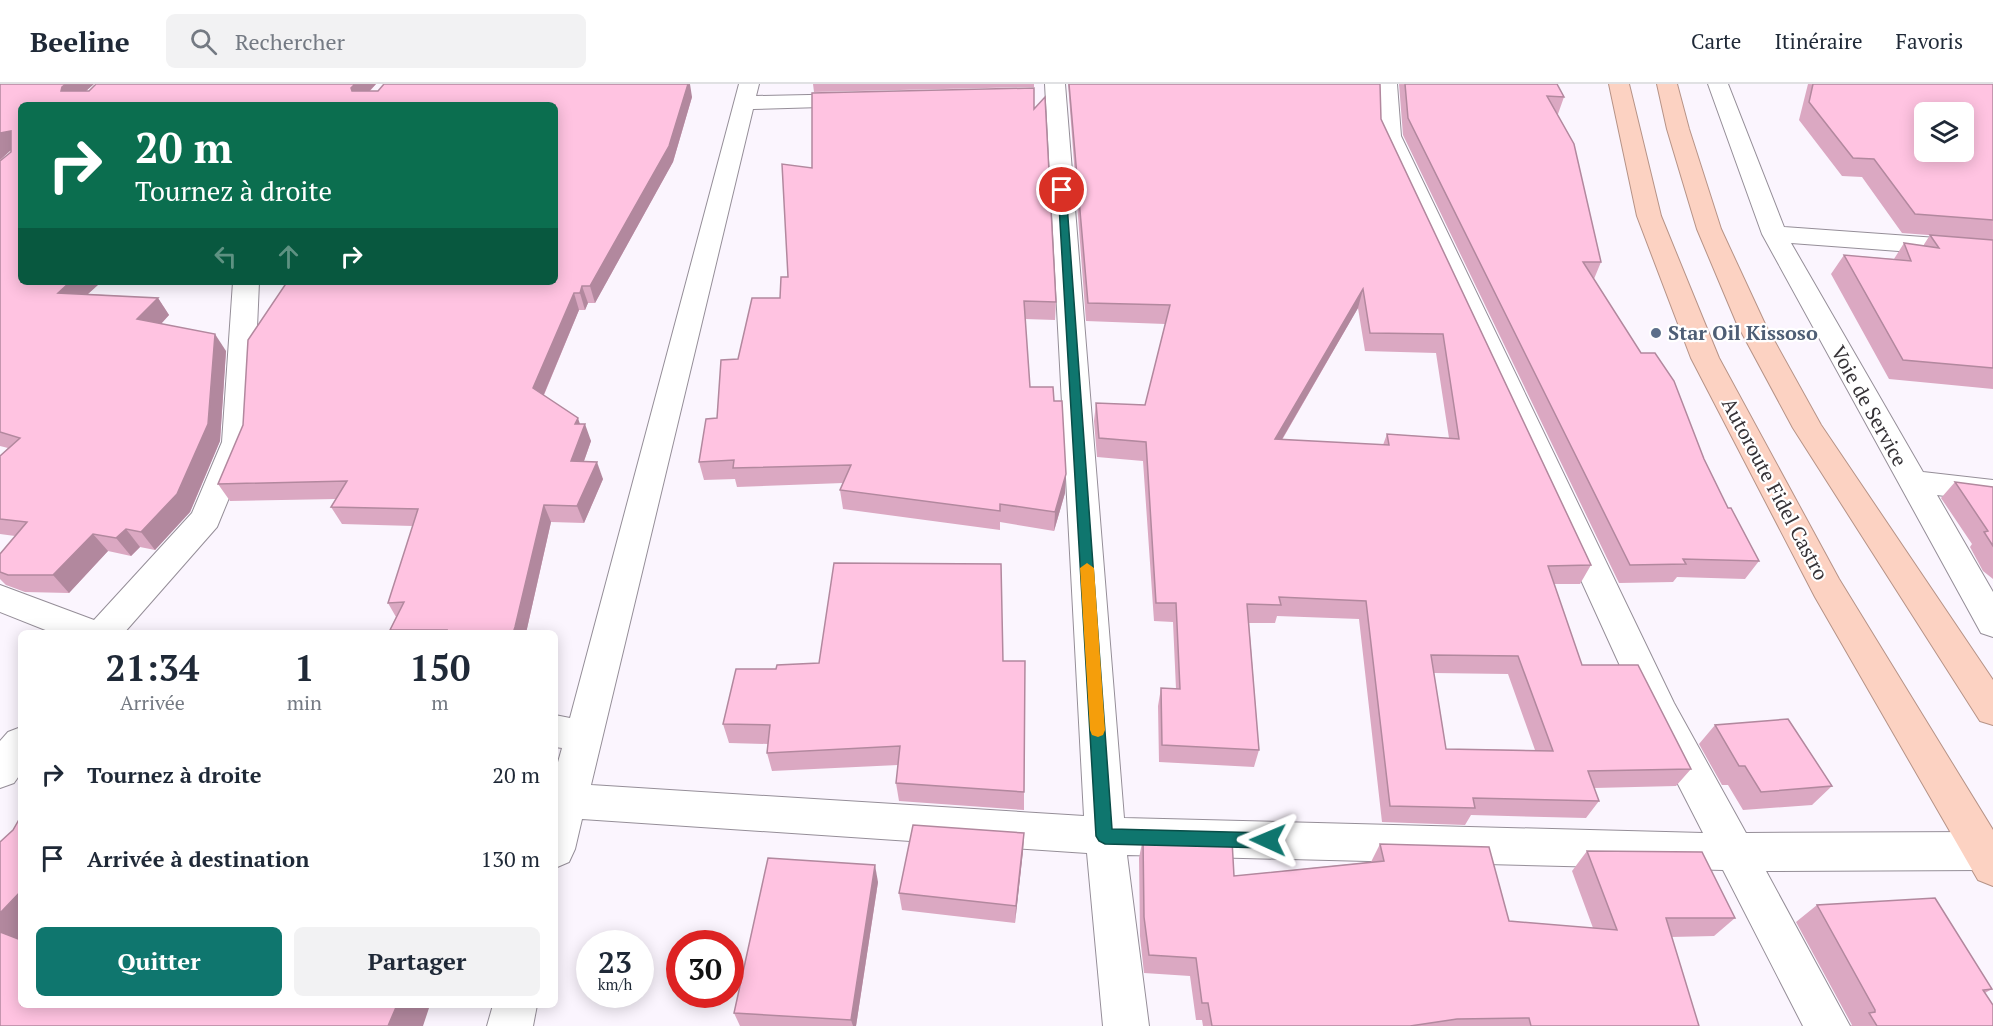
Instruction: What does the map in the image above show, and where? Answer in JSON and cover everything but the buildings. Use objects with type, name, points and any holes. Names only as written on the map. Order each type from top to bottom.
[{"type":"highway","name":"Autoroute Fidel Castro","points":[[1619,84],[1649,216],[1705,358],[1827,588],[1988,859]]},
{"type":"highway","points":[[1667,84],[1678,129],[1710,229],[1751,324],[1808,428],[1993,710]]},
{"type":"street","points":[[1387,84],[1390,136],[1660,712],[1827,1026]]},
{"type":"street","name":"Voie de Service","points":[[1718,84],[1774,234],[1993,623]]},
{"type":"street","points":[[1047,91],[1105,836],[1126,1026]]},
{"type":"street","points":[[558,837],[567,801],[569,734],[747,94],[876,100]]},
{"type":"street","points":[[1774,234],[1993,250]]},
{"type":"street","points":[[106,630],[206,519],[237,442],[246,285]]},
{"type":"street","points":[[1911,481],[1993,491]]},
{"type":"street","points":[[0,598],[82,630]]},
{"type":"street","points":[[0,771],[18,747]]},
{"type":"street","points":[[567,801],[1105,836],[1988,859]]},
{"type":"street","points":[[510,1026],[514,1008]]},
{"type":"slow traffic","points":[[1087,568],[1098,730]]},
{"type":"place","name":"Star Oil Kissoso","points":[[1656,333]]},
{"type":"route","points":[[1062,190],[1105,836],[1268,840]]}]
